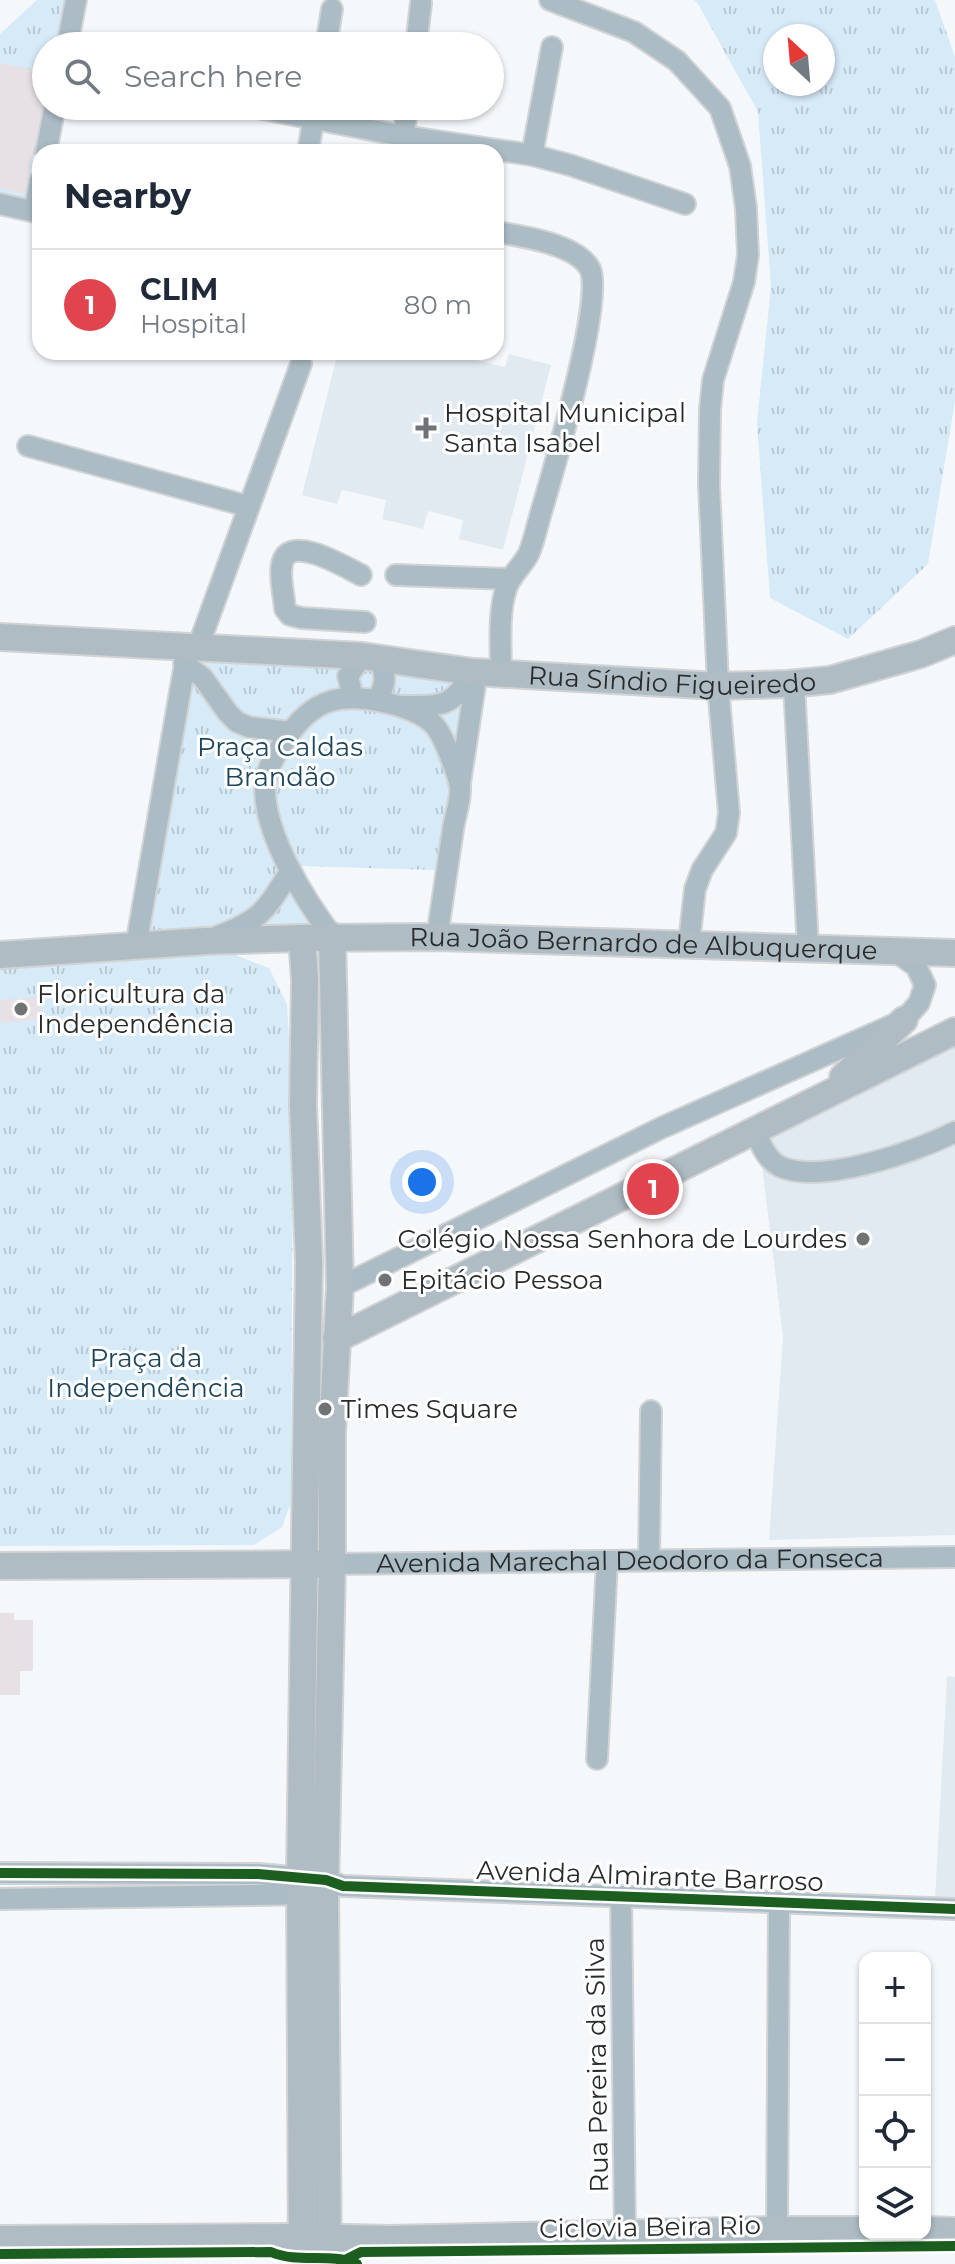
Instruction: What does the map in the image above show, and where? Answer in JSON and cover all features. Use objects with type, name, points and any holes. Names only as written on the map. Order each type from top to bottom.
[{"type":"main road","points":[[0,637],[190,652],[370,658],[484,672]]},
{"type":"main road","name":"Rua Síndio Figueiredo","points":[[484,672],[795,691],[921,654],[955,640]]},
{"type":"main road","points":[[0,955],[332,936],[340,1287],[332,1432],[332,1564],[319,1886],[315,2237],[302,2264]]},
{"type":"main road","name":"Rua João Bernardo de Albuquerque","points":[[332,936],[689,943],[955,953]]},
{"type":"main road","points":[[302,938],[305,980],[303,1105],[309,1262],[304,1563],[319,1886]]},
{"type":"main road","points":[[820,1098],[904,1020]]},
{"type":"main road","points":[[336,1339],[955,1031]]},
{"type":"main road","points":[[0,1566],[304,1563]]},
{"type":"main road","name":"Avenida Marechal Deodoro da Fonseca","points":[[304,1563],[332,1564]]},
{"type":"main road","points":[[0,2239],[391,2239],[859,2230]]},
{"type":"main road","points":[[931,2230],[955,2231]]},
{"type":"main road","points":[[315,2237],[328,2264]]},
{"type":"street","points":[[70,32],[76,0]]},
{"type":"street","points":[[550,0],[634,32],[677,61],[720,108],[740,166],[748,255],[744,282],[713,380],[710,409],[709,484],[718,686],[729,813],[726,833],[702,870],[695,889],[689,943]]},
{"type":"street","points":[[418,32],[421,3]]},
{"type":"street","points":[[328,32],[332,9]]},
{"type":"street","points":[[532,155],[552,47]]},
{"type":"street","points":[[48,144],[52,120]]},
{"type":"street","points":[[309,144],[314,120]]},
{"type":"street","points":[[344,120],[403,136],[457,144]]},
{"type":"street","points":[[403,136],[406,120]]},
{"type":"street","points":[[504,151],[570,165],[685,204]]},
{"type":"street","points":[[0,204],[32,211]]},
{"type":"street","points":[[437,937],[460,787],[484,672],[506,588],[529,554],[566,429],[593,285],[589,268],[576,254],[535,239],[504,233]]},
{"type":"street","points":[[136,946],[190,652],[301,364]]},
{"type":"street","points":[[28,446],[247,506]]},
{"type":"street","points":[[361,575],[324,556],[295,550],[286,554],[282,562],[285,609],[290,615],[365,622]]},
{"type":"street","points":[[396,575],[511,579]]},
{"type":"street","points":[[190,652],[203,678],[237,722],[249,727],[290,732]]},
{"type":"street","points":[[353,698],[348,676],[370,658],[386,679],[387,703]]},
{"type":"street","points":[[332,936],[310,907],[290,872],[267,811],[265,788],[268,768],[290,732],[317,707],[353,698],[433,705],[448,701],[484,672]]},
{"type":"street","points":[[795,691],[808,948]]},
{"type":"street","points":[[387,703],[424,718],[438,729],[460,787]]},
{"type":"street","points":[[206,941],[244,926],[261,914],[290,872]]},
{"type":"street","points":[[340,1287],[661,1128],[904,1020],[919,1003],[925,985],[916,966],[896,952]]},
{"type":"street","points":[[754,1130],[767,1155],[777,1165],[805,1172],[864,1164],[929,1144],[955,1132]]},
{"type":"street","points":[[649,1560],[651,1411]]},
{"type":"street","name":"Avenida Marechal Deodoro da Fonseca","points":[[332,1564],[955,1557]]},
{"type":"street","points":[[597,1759],[607,1561]]},
{"type":"street","name":"Avenida Almirante Barroso","points":[[0,1873],[258,1874],[319,1886]]},
{"type":"street","name":"Avenida Almirante Barroso","points":[[0,1899],[319,1886],[955,1909]]},
{"type":"street","name":"Rua Pereira da Silva","points":[[621,1896],[625,2233]]},
{"type":"street","points":[[777,2230],[779,1903]]},
{"type":"shaded area","name":"Hospital Municipal Santa Isabel","points":[[509,354],[551,365],[503,550],[459,539],[463,520],[428,511],[423,529],[382,519],[386,500],[342,490],[337,504],[302,495],[336,360],[476,360],[505,367]]},
{"type":"shaded area","name":"Colégio Nossa Senhora de Lourdes","points":[[955,1044],[955,1535],[769,1540],[783,1337],[759,1141]]},
{"type":"shaded area","points":[[947,1676],[955,1677],[955,1901],[935,1900]]},
{"type":"green space","points":[[37,0],[65,0],[59,32],[32,32],[32,120],[41,120],[36,144],[32,144],[32,166],[25,201],[0,195],[0,34]]},
{"type":"green space","points":[[694,0],[935,0],[955,57],[955,401],[928,564],[848,639],[770,598],[757,423],[771,286],[758,112]]},
{"type":"green space","name":"Praça Caldas Brandão","points":[[188,646],[473,672],[435,870],[300,866],[312,925],[149,935]]},
{"type":"green space","name":"Praça da Independência","points":[[233,954],[269,968],[287,1004],[293,1103],[291,1503],[282,1527],[254,1545],[0,1546],[0,968]]},
{"type":"building","points":[[0,63],[32,69],[32,120],[40,120],[35,144],[32,144],[25,194],[0,188]]},
{"type":"building","points":[[41,997],[42,1019],[1,1023],[0,1000]]},
{"type":"building","points":[[0,1613],[14,1613],[14,1620],[33,1620],[33,1671],[20,1671],[20,1695],[0,1695]]},
{"type":"cycle path","points":[[0,1873],[258,1874],[326,1880],[343,1886],[955,1909]]},
{"type":"cycle path","name":"Ciclovia Beira Rio","points":[[347,2259],[361,2252],[955,2246]]},
{"type":"cycle path","points":[[0,2254],[271,2252],[357,2264]]},
{"type":"place","name":"Hospital Municipal Santa Isabel","points":[[426,428]]},
{"type":"place","name":"Floricultura da Independência","points":[[21,1009]]},
{"type":"place","name":"CLIM","points":[[653,1189]]},
{"type":"place","name":"Colégio Nossa Senhora de Lourdes","points":[[863,1239]]},
{"type":"place","name":"Epitácio Pessoa","points":[[385,1280]]},
{"type":"place","name":"Times Square","points":[[325,1409]]}]
